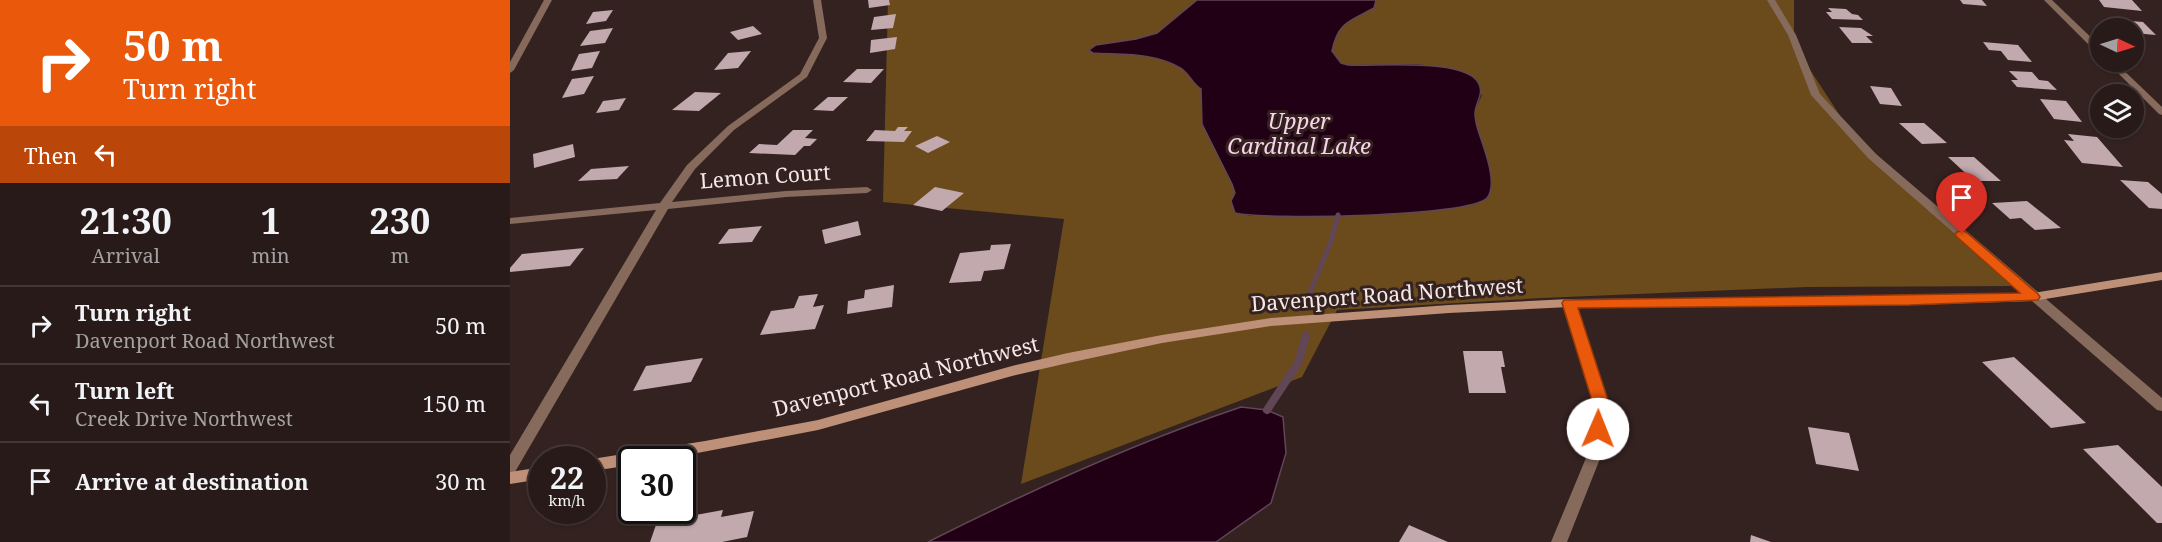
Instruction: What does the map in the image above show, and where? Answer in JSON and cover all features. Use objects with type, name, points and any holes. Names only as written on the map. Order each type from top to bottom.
[{"type":"street","points":[[510,70],[548,0]]},
{"type":"street","points":[[510,468],[665,204],[691,167],[731,128],[804,75],[823,38],[817,0]]},
{"type":"street","points":[[1771,0],[1792,35],[1816,95],[1872,156],[2162,406]]},
{"type":"street","points":[[2048,0],[2090,41]]},
{"type":"street","points":[[2120,72],[2162,112]]},
{"type":"street","name":"Lemon Court","points":[[510,221],[665,204],[867,190]]},
{"type":"street","name":"Davenport Road Northwest","points":[[606,463],[818,425],[1011,371],[1162,339],[1315,317],[1569,303],[1910,301],[2033,297],[2162,276]]},
{"type":"street","points":[[1559,542],[1598,446],[1599,397],[1569,303]]},
{"type":"street","points":[[510,478],[528,475]]},
{"type":"shaded area","points":[[888,0],[1197,0],[1157,33],[1137,39],[1096,45],[1089,50],[1093,53],[1150,57],[1185,71],[1201,89],[1202,124],[1248,216],[1360,213],[1473,205],[1484,199],[1490,191],[1489,170],[1475,113],[1482,95],[1447,68],[1417,64],[1348,65],[1341,63],[1331,51],[1341,28],[1352,19],[1374,8],[1376,0],[1794,0],[1794,45],[1846,125],[2013,286],[1807,287],[1542,298],[1337,310],[1302,377],[1021,484],[1064,219],[883,202]]},
{"type":"water","name":"Upper Cardinal Lake","points":[[1197,0],[1376,0],[1374,8],[1352,19],[1342,28],[1332,51],[1341,63],[1348,65],[1419,65],[1457,70],[1471,76],[1480,88],[1475,118],[1490,172],[1491,186],[1487,198],[1473,204],[1408,213],[1285,216],[1235,213],[1231,201],[1235,193],[1232,184],[1202,124],[1201,89],[1182,69],[1161,60],[1139,55],[1093,53],[1089,50],[1096,45],[1136,39],[1157,33]]},
{"type":"water","points":[[1241,407],[1267,410],[1283,417],[1286,453],[1271,503],[1216,542],[928,542],[1082,469],[1161,436]]},
{"type":"building","points":[[868,0],[889,0],[890,5],[869,8]]},
{"type":"building","points":[[1960,0],[1982,0],[1987,6],[1963,4]]},
{"type":"building","points":[[2099,0],[2132,0],[2142,11],[2104,7]]},
{"type":"building","points":[[1828,8],[1846,9],[1863,20],[1832,19],[1826,12],[1832,12]]},
{"type":"building","points":[[613,10],[606,21],[586,24],[593,12]]},
{"type":"building","points":[[896,14],[893,28],[871,30],[874,17]]},
{"type":"building","points":[[2144,23],[2156,35],[2144,34]]},
{"type":"building","points":[[753,26],[762,34],[738,40],[730,32]]},
{"type":"building","points":[[1839,27],[1861,28],[1873,36],[1866,36],[1873,43],[1852,43]]},
{"type":"building","points":[[613,28],[605,43],[580,46],[590,31]]},
{"type":"building","points":[[897,37],[895,49],[870,53],[871,40]]},
{"type":"building","points":[[1983,42],[2018,45],[2032,62],[2008,60],[2001,51],[1989,50]]},
{"type":"building","points":[[600,51],[592,68],[571,71],[579,54]]},
{"type":"building","points":[[751,51],[738,68],[714,70],[728,53]]},
{"type":"building","points":[[857,69],[884,69],[871,83],[843,82]]},
{"type":"building","points":[[2009,71],[2032,72],[2039,80],[2048,81],[2057,90],[2017,87],[2011,80],[2018,80]]},
{"type":"building","points":[[594,76],[584,94],[562,98],[572,79]]},
{"type":"building","points":[[1870,86],[1891,88],[1902,106],[1880,104]]},
{"type":"building","points":[[695,92],[721,93],[699,111],[672,110]]},
{"type":"building","points":[[828,97],[848,97],[833,111],[813,110]]},
{"type":"building","points":[[626,98],[619,110],[596,113],[603,101]]},
{"type":"building","points":[[2040,99],[2066,101],[2082,122],[2054,119]]},
{"type":"building","points":[[1899,123],[1924,123],[1947,143],[1922,144]]},
{"type":"building","points":[[898,127],[908,127],[904,131],[912,131],[904,142],[866,141],[875,130],[895,131]]},
{"type":"building","points":[[793,130],[813,130],[805,138],[817,139],[810,146],[804,146],[795,155],[749,153],[759,144],[777,145]]},
{"type":"building","points":[[2068,134],[2098,138],[2123,167],[2082,163],[2064,140],[2074,141]]},
{"type":"building","points":[[937,136],[950,142],[928,153],[915,146]]},
{"type":"building","points":[[573,144],[575,157],[534,168],[533,154]]},
{"type":"building","points":[[1948,157],[1974,157],[2001,181],[1974,181]]},
{"type":"building","points":[[629,166],[617,179],[578,181],[591,169]]},
{"type":"building","points":[[2120,180],[2148,182],[2162,194],[2162,209],[2149,208]]},
{"type":"building","points":[[935,187],[964,193],[942,211],[913,205]]},
{"type":"building","points":[[2027,201],[2061,228],[2035,230],[2021,218],[2010,219],[1992,203]]},
{"type":"building","points":[[858,221],[861,235],[825,244],[822,230]]},
{"type":"building","points":[[762,226],[752,242],[718,244],[729,229]]},
{"type":"building","points":[[1011,244],[1004,269],[984,271],[981,281],[949,283],[960,253],[990,250],[991,245]]},
{"type":"building","points":[[584,248],[570,266],[510,272],[510,268],[522,254]]},
{"type":"building","points":[[894,285],[892,307],[847,314],[848,301],[864,298],[865,290]]},
{"type":"building","points":[[818,294],[813,307],[824,305],[815,329],[760,335],[771,311],[794,308],[799,296]]},
{"type":"building","points":[[1463,351],[1502,351],[1505,367],[1501,367],[1506,393],[1469,393]]},
{"type":"building","points":[[2014,357],[2086,423],[2051,428],[1982,362]]},
{"type":"building","points":[[703,358],[691,382],[633,391],[646,366]]},
{"type":"building","points":[[1808,427],[1849,433],[1859,471],[1816,464]]},
{"type":"building","points":[[2118,445],[2162,487],[2162,523],[2157,523],[2083,449]]},
{"type":"building","points":[[723,510],[721,517],[754,511],[747,537],[722,542],[650,542],[656,524],[696,524],[696,515]]},
{"type":"building","points":[[1409,525],[1448,542],[1399,542]]},
{"type":"building","points":[[1751,535],[1771,542],[1750,542]]},
{"type":"waterway","points":[[1307,300],[1331,241],[1338,215]]},
{"type":"waterway","points":[[1267,410],[1298,363],[1306,336]]},
{"type":"route","points":[[1598,429],[1599,397],[1569,303],[1910,301],[2033,297],[1962,234]]}]
